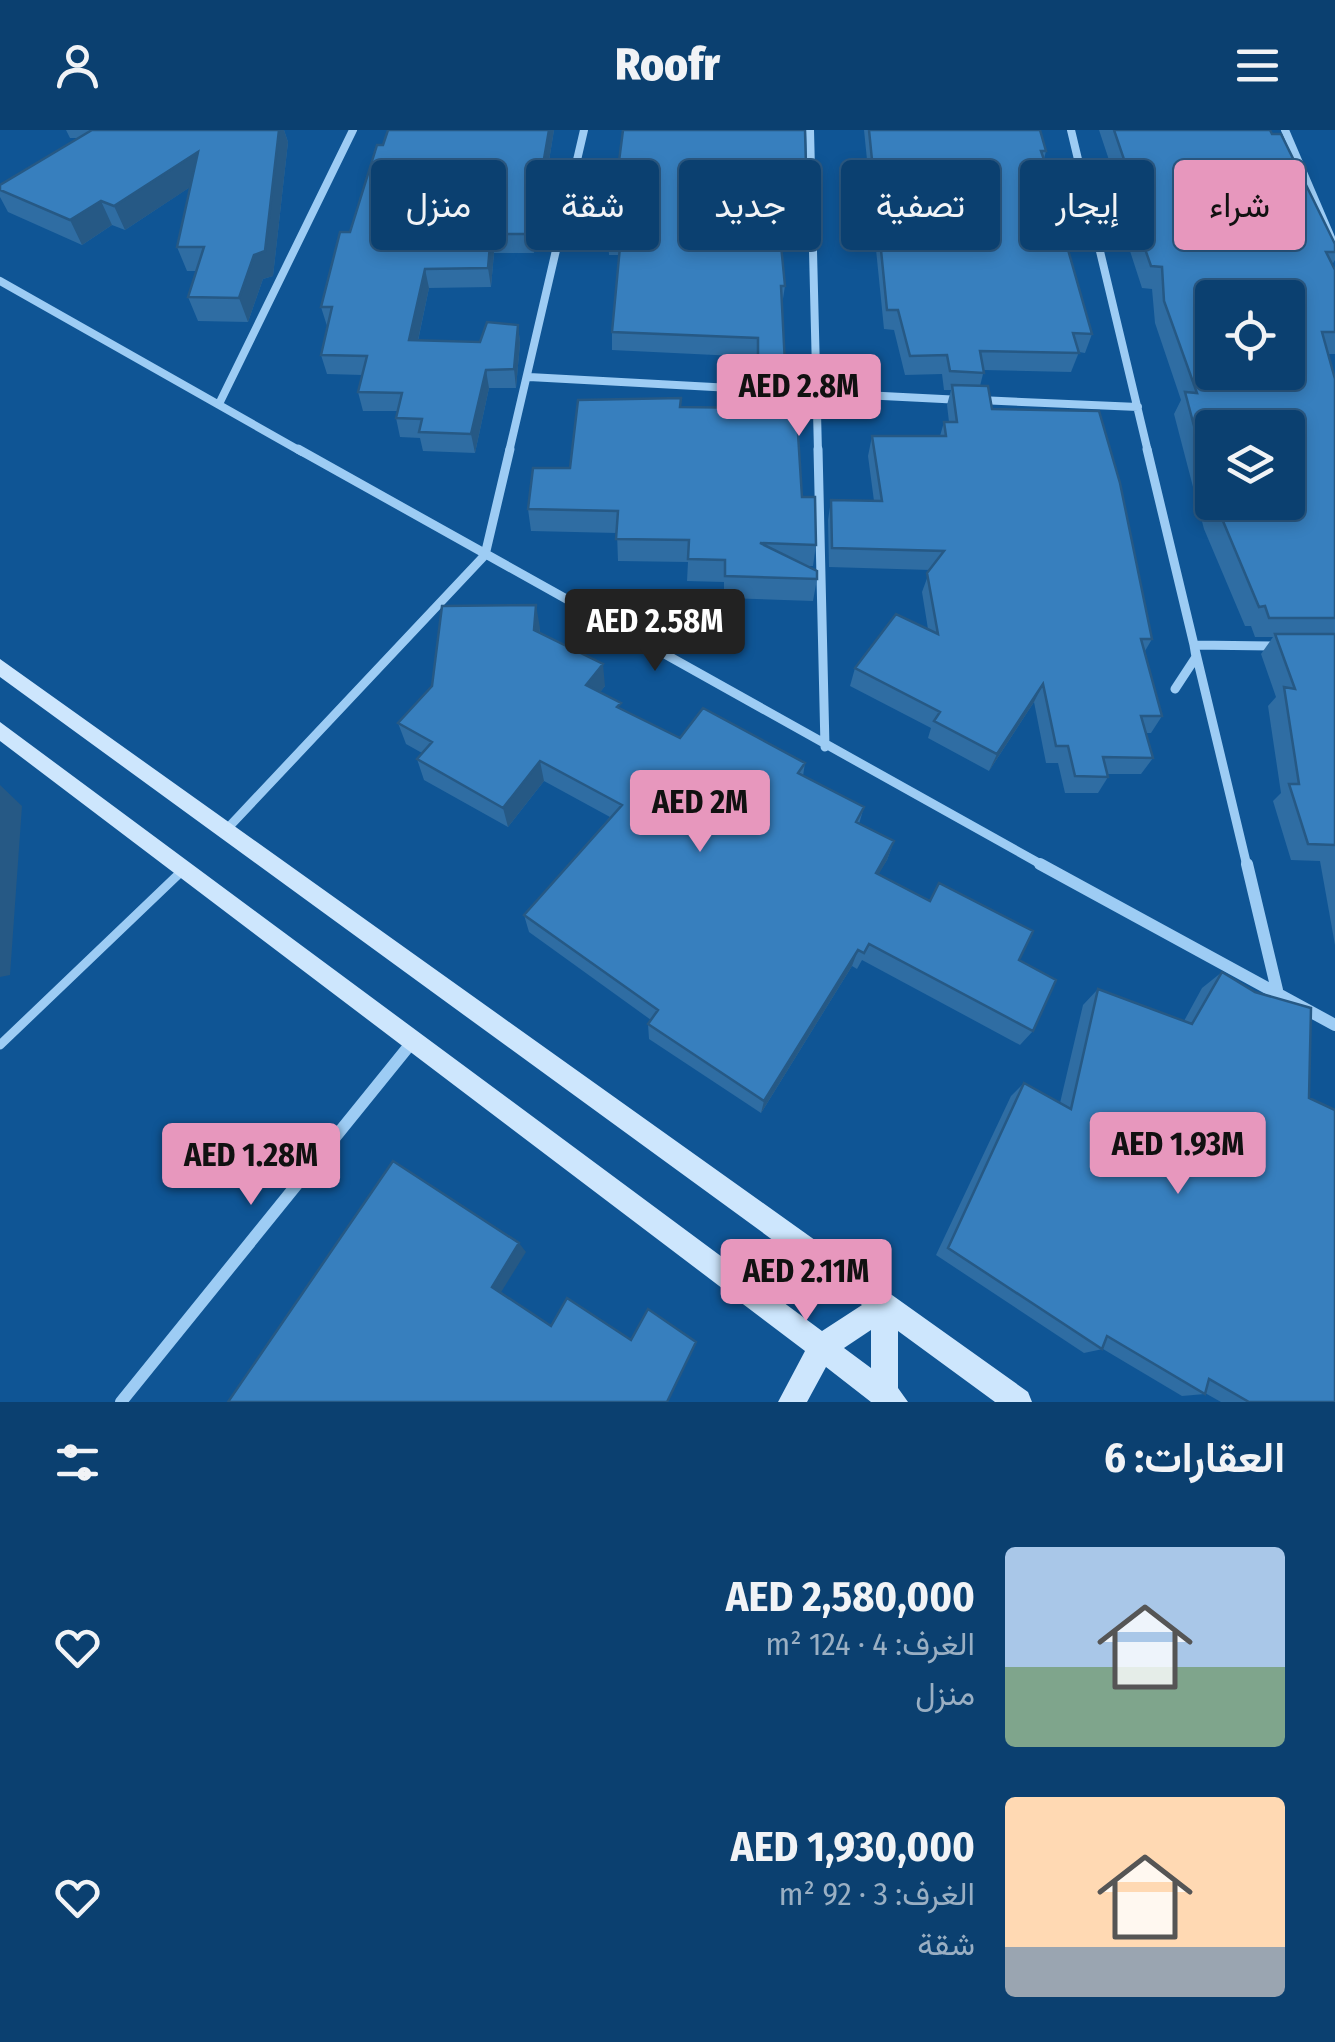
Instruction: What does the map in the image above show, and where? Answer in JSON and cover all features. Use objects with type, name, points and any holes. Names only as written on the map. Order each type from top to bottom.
[{"type":"street","points":[[218,404],[353,130]]},
{"type":"street","points":[[226,830],[486,555],[584,130]]},
{"type":"street","points":[[810,130],[825,747]]},
{"type":"street","points":[[1071,130],[1277,990]]},
{"type":"street","points":[[1285,130],[1335,247]]},
{"type":"street","points":[[0,280],[825,747],[1335,1025]]},
{"type":"street","points":[[529,377],[1138,407]]},
{"type":"street","points":[[1194,645],[1300,646]]},
{"type":"street","points":[[1175,689],[1196,657],[1194,645]]},
{"type":"street","points":[[0,667],[1018,1402]]},
{"type":"street","points":[[0,730],[888,1400]]},
{"type":"street","points":[[122,1402],[413,1040]]},
{"type":"street","points":[[792,1402],[822,1347],[884,1306]]},
{"type":"street","points":[[884,1306],[888,1400]]},
{"type":"lane","points":[[0,1044],[184,869]]},
{"type":"building","points":[[92,130],[279,130],[265,251],[254,255],[239,298],[188,297],[204,247],[177,247],[198,152],[114,206],[101,201],[70,220],[0,190],[0,185]]},
{"type":"building","points":[[388,130],[549,130],[544,160],[526,160],[526,234],[506,234],[506,160],[372,160],[377,145],[383,145]]},
{"type":"building","points":[[623,130],[805,130],[806,160],[679,160],[679,250],[781,250],[785,364],[758,362],[758,338],[612,332],[620,250],[659,250],[659,160],[619,160]]},
{"type":"building","points":[[869,130],[1040,130],[1046,151],[1041,151],[1044,160],[1020,160],[1020,250],[1068,250],[1092,334],[1073,333],[1079,353],[980,351],[984,373],[950,371],[947,355],[910,356],[898,310],[887,310],[881,250],[1000,250],[1000,160],[872,160]]},
{"type":"building","points":[[1114,130],[1270,130],[1272,134],[1281,134],[1294,160],[1174,160],[1174,250],[1305,250],[1305,183],[1335,244],[1335,252],[1326,252],[1335,270],[1335,332],[1322,332],[1335,379],[1335,618],[1269,618],[1265,606],[1259,607],[1223,520],[1305,520],[1305,410],[1195,410],[1195,430],[1185,392],[1305,390],[1305,280],[1195,280],[1195,387],[1164,301],[1162,267],[1151,266],[1145,250],[1154,250],[1154,160],[1124,160]]},
{"type":"building","points":[[371,164],[371,250],[490,250],[488,268],[425,269],[409,340],[480,342],[487,322],[518,325],[514,369],[486,370],[471,434],[419,432],[422,419],[396,418],[402,393],[358,392],[367,356],[321,355],[332,307],[321,307],[340,232],[350,232]]},
{"type":"building","points":[[758,372],[787,374],[787,386],[795,386],[802,497],[815,497],[816,545],[760,543],[817,571],[817,579],[725,576],[725,560],[688,559],[689,540],[616,539],[618,511],[528,509],[533,468],[570,468],[578,400],[681,398],[680,407],[758,408]]},
{"type":"building","points":[[952,385],[988,386],[992,409],[1099,411],[1120,483],[1152,639],[1141,639],[1162,716],[1141,716],[1153,758],[1103,757],[1108,777],[1075,776],[1068,746],[1056,746],[1043,684],[997,754],[934,721],[940,712],[855,668],[896,614],[938,634],[927,573],[944,551],[832,548],[831,500],[882,501],[872,436],[946,436],[944,422],[957,422]]},
{"type":"building","points":[[536,605],[534,630],[603,664],[586,685],[621,703],[617,707],[680,738],[703,708],[805,763],[798,773],[864,807],[856,822],[894,841],[876,873],[930,901],[939,883],[1033,931],[1019,960],[1056,980],[1033,1031],[869,944],[864,953],[858,950],[764,1101],[648,1024],[658,1010],[524,915],[622,805],[540,761],[503,808],[417,759],[432,742],[398,723],[432,686],[442,606]]},
{"type":"building","points":[[1275,634],[1335,634],[1335,845],[1308,844],[1289,784],[1299,784],[1284,687],[1295,689]]},
{"type":"building","points":[[1222,972],[1255,992],[1311,1008],[1309,1098],[1335,1110],[1335,1402],[1249,1402],[1209,1379],[1205,1394],[1107,1336],[1102,1349],[948,1248],[1024,1083],[1071,1109],[1098,989],[1192,1024]]},
{"type":"building","points":[[393,1161],[519,1243],[492,1287],[551,1326],[567,1298],[631,1340],[648,1309],[696,1342],[667,1402],[228,1402]]}]
